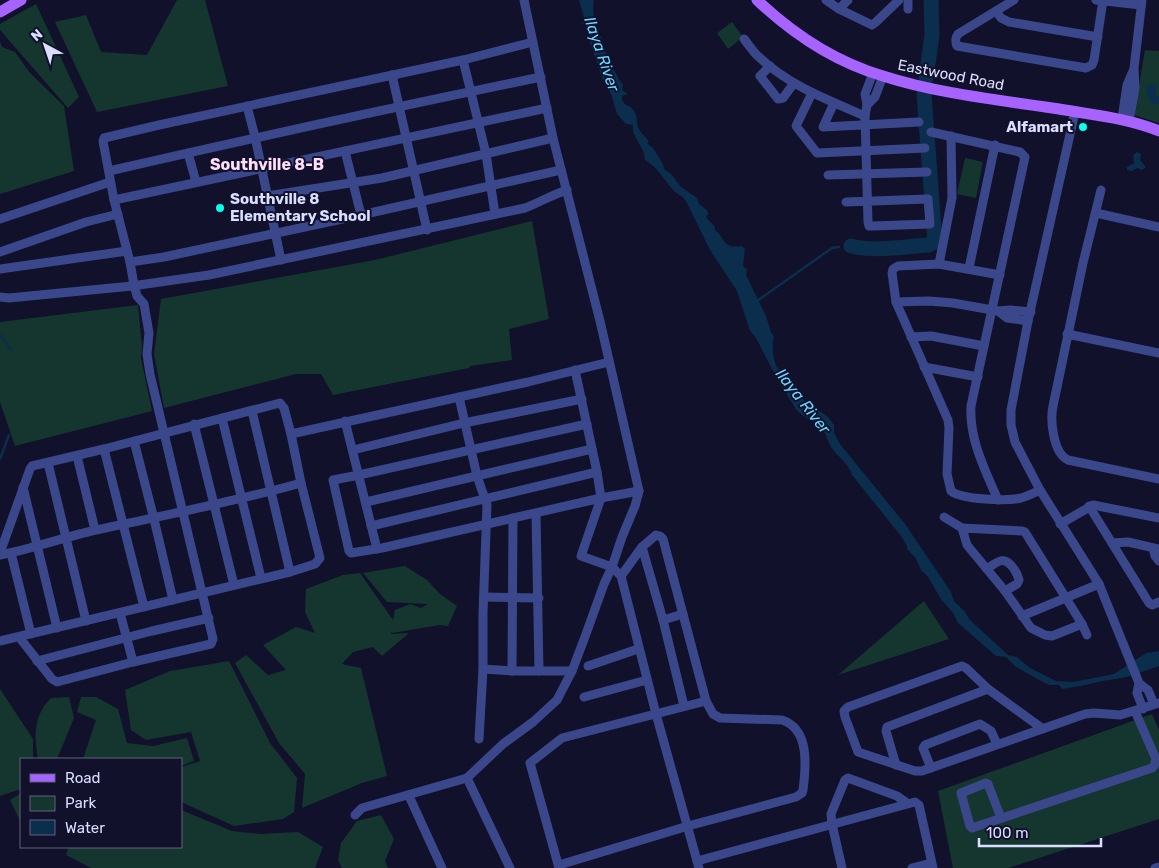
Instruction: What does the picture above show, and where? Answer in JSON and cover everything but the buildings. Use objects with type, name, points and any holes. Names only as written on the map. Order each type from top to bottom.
[{"type":"main road","points":[[0,12],[21,0]]},
{"type":"main road","name":"Eastwood Road","points":[[757,0],[779,20],[814,45],[878,75],[935,89],[1126,120],[1159,131]]},
{"type":"street","points":[[355,815],[362,808],[467,778],[503,744],[533,722],[557,700],[572,671],[639,491],[600,322],[554,138],[524,0]]},
{"type":"street","points":[[826,0],[839,9],[872,25],[899,0]]},
{"type":"street","points":[[839,9],[848,0]]},
{"type":"street","points":[[1014,0],[958,34],[955,42],[957,46],[1086,68],[1092,65],[1094,60],[1101,0],[1142,3],[1134,68],[1127,85],[1126,120]]},
{"type":"street","points":[[996,11],[1001,18],[1009,22],[1098,37]]},
{"type":"street","points":[[744,39],[758,56],[794,83],[865,116]]},
{"type":"street","points":[[20,637],[37,661],[52,679],[57,682],[211,644],[213,639],[147,354],[149,333],[144,304],[137,296],[110,182],[103,141],[106,137],[463,60],[533,42]]},
{"type":"street","points":[[463,60],[486,154],[495,214]]},
{"type":"street","points":[[770,66],[760,76],[778,99],[784,98],[794,83]]},
{"type":"street","points":[[392,75],[427,230]]},
{"type":"street","points":[[846,202],[868,201],[928,199],[930,224],[869,226],[868,222],[868,201],[866,151],[866,126],[865,116],[867,105],[875,97],[878,75]]},
{"type":"street","points":[[109,171],[256,137],[541,77]]},
{"type":"street","points":[[812,93],[796,126],[814,150],[822,154],[925,148]]},
{"type":"street","points":[[834,103],[823,127],[919,122]]},
{"type":"street","points":[[248,106],[281,260]]},
{"type":"street","points":[[114,200],[547,108]]},
{"type":"street","points":[[1043,730],[988,689],[966,668],[957,667],[848,707],[844,711],[858,752],[915,771],[931,768],[997,744],[1043,730],[1085,714],[1120,715],[1156,703],[1148,690],[1139,682],[1099,584],[1040,490],[1015,442],[1011,425],[1011,410],[1029,317],[1075,112]]},
{"type":"street","points":[[931,132],[995,145],[1020,152],[1025,157],[1000,275],[995,311],[984,346],[971,406],[970,420],[976,447],[998,500]]},
{"type":"street","points":[[939,264],[952,198],[951,136]]},
{"type":"street","points":[[267,196],[367,181],[554,138]]},
{"type":"street","points":[[969,268],[995,145]]},
{"type":"street","points":[[345,151],[361,215]]},
{"type":"street","points":[[188,153],[196,182]]},
{"type":"street","points":[[130,262],[361,215],[562,170]]},
{"type":"street","points":[[828,175],[926,172]]},
{"type":"street","points":[[0,219],[110,182]]},
{"type":"street","points":[[0,297],[9,298],[134,285],[208,275],[525,208],[549,196],[567,190]]},
{"type":"street","points":[[1101,190],[1068,334],[1051,418],[1052,430],[1062,455],[1068,460],[1159,479]]},
{"type":"street","points":[[0,252],[86,222],[118,214]]},
{"type":"street","points":[[1096,214],[1159,228]]},
{"type":"street","points":[[0,269],[127,251]]},
{"type":"street","points":[[1000,275],[939,264],[898,266],[893,269],[892,274],[896,302],[948,420],[947,474],[952,492],[959,496],[998,500],[1023,497],[1040,490]]},
{"type":"street","points":[[896,302],[937,302],[995,311],[1010,310],[1029,317]]},
{"type":"street","points":[[1068,334],[1159,353]]},
{"type":"street","points":[[911,337],[931,336],[984,346]]},
{"type":"street","points":[[291,434],[609,362]]},
{"type":"street","points":[[924,367],[978,377]]},
{"type":"street","points":[[575,370],[601,498],[581,556],[612,567],[620,576],[638,649],[698,865],[832,824],[915,802],[919,805],[932,866],[912,868]]},
{"type":"street","points":[[459,397],[464,424],[486,499],[483,669],[479,739]]},
{"type":"street","points":[[353,450],[582,399]]},
{"type":"street","points":[[0,641],[290,572],[315,564],[320,558],[291,434],[282,404],[280,403],[30,468],[0,554],[11,553],[95,530],[154,519],[271,492],[301,483]]},
{"type":"street","points":[[252,411],[290,572]]},
{"type":"street","points":[[222,418],[262,578]]},
{"type":"street","points":[[345,422],[377,549]]},
{"type":"street","points":[[194,424],[234,585]]},
{"type":"street","points":[[587,424],[333,480],[347,548],[351,553],[377,549],[639,491]]},
{"type":"street","points":[[134,441],[173,600]]},
{"type":"street","points":[[366,502],[592,449]]},
{"type":"street","points":[[104,450],[144,607]]},
{"type":"street","points":[[77,456],[95,530]]},
{"type":"street","points":[[48,463],[86,621]]},
{"type":"street","points":[[372,526],[597,472]]},
{"type":"street","points":[[23,486],[58,628]]},
{"type":"street","points":[[1060,524],[1090,506],[1097,505],[1159,518]]},
{"type":"street","points":[[1090,506],[1149,602],[1152,605],[1159,602]]},
{"type":"street","points":[[536,514],[539,671]]},
{"type":"street","points":[[944,516],[962,528],[1025,532],[1087,634]]},
{"type":"street","points":[[512,671],[513,518]]},
{"type":"street","points":[[962,528],[967,545],[1005,591],[1031,628],[1045,635],[1052,636],[1062,634],[1082,624]]},
{"type":"street","points":[[620,576],[642,547],[656,535],[663,539],[706,701],[713,714],[720,718],[782,720],[789,722],[800,737],[805,750],[807,764],[803,790],[800,795],[688,826],[559,866],[530,763],[562,738],[706,701]]},
{"type":"street","points":[[1112,543],[1128,542],[1156,548],[1155,556],[1159,561]]},
{"type":"street","points":[[642,547],[663,620],[684,706]]},
{"type":"street","points":[[11,553],[31,634]]},
{"type":"street","points":[[987,569],[998,561],[1004,560],[1009,563],[1018,575],[1019,580],[1017,584],[1005,591]]},
{"type":"street","points":[[1022,616],[1099,584]]},
{"type":"street","points":[[484,597],[539,598]]},
{"type":"street","points":[[120,613],[133,662]]},
{"type":"street","points":[[663,620],[683,614]]},
{"type":"street","points":[[37,661],[209,618]]},
{"type":"street","points":[[588,666],[638,649]]},
{"type":"street","points":[[483,669],[572,671]]},
{"type":"street","points":[[584,697],[647,680]]},
{"type":"street","points":[[1001,818],[988,784],[986,783],[962,793],[972,828],[1154,766],[1156,759],[1139,710],[1137,693],[1139,682]]},
{"type":"street","points":[[896,765],[886,731],[887,727],[988,689]]},
{"type":"street","points":[[931,768],[923,748],[924,745],[980,724],[992,731],[997,744]]},
{"type":"street","points":[[467,778],[510,868]]},
{"type":"street","points":[[842,868],[832,824],[833,807],[845,780],[848,778],[897,796],[907,803]]},
{"type":"street","points":[[409,796],[442,868]]},
{"type":"green space","points":[[177,0],[205,0],[228,86],[97,112],[55,22],[86,15],[101,52],[147,55]]},
{"type":"green space","points":[[36,4],[79,97],[68,108],[0,30],[0,24]]},
{"type":"green space","points":[[732,22],[743,37],[728,49],[717,33]]},
{"type":"green space","points":[[0,42],[2,47],[15,52],[30,73],[64,106],[74,171],[0,194]]},
{"type":"green space","points":[[1145,50],[1159,51],[1159,123],[1134,115]]},
{"type":"green space","points":[[965,158],[983,162],[976,198],[957,194]]},
{"type":"green space","points":[[532,221],[549,319],[509,329],[512,360],[470,366],[469,368],[333,395],[321,374],[296,374],[164,408],[154,354],[161,299],[375,260]]},
{"type":"green space","points":[[138,305],[142,347],[141,358],[152,411],[15,446],[0,402],[0,322]]},
{"type":"green space","points":[[405,566],[427,580],[440,594],[457,606],[448,626],[440,625],[392,633],[392,631],[391,634],[409,633],[382,656],[373,647],[353,652],[342,664],[361,668],[387,776],[362,783],[302,808],[305,774],[279,743],[235,663],[246,655],[268,675],[286,670],[263,645],[296,627],[315,633],[305,612],[306,589],[343,575],[360,573],[393,620],[395,610],[410,604],[421,608],[428,604],[387,602],[363,573]]},
{"type":"green space","points":[[924,601],[949,639],[838,675]]},
{"type":"green space","points":[[229,661],[270,743],[297,778],[294,812],[283,819],[234,826],[182,802],[182,767],[200,761],[191,732],[146,740],[131,730],[125,690],[170,671]]},
{"type":"green space","points":[[0,689],[33,739],[33,758],[20,758],[20,789],[0,796]]},
{"type":"green space","points":[[69,697],[74,718],[57,758],[38,758],[36,727],[41,712],[51,698]]},
{"type":"green space","points":[[81,697],[96,697],[118,709],[127,743],[153,746],[187,738],[194,761],[182,766],[182,758],[83,758],[96,720],[77,712]]},
{"type":"green space","points":[[1152,714],[1159,730],[1159,819],[1008,868],[953,868],[938,791]]},
{"type":"green space","points":[[20,794],[20,821],[10,800]]},
{"type":"green space","points":[[182,810],[232,831],[261,834],[298,832],[323,847],[315,868],[91,868],[66,855],[69,848],[182,848]]},
{"type":"green space","points":[[381,815],[394,839],[385,861],[388,868],[342,868],[338,860],[341,843],[357,821]]},
{"type":"water","name":"Ilaya River","points":[[579,0],[594,0],[594,16],[607,63],[615,71],[623,84],[622,90],[628,94],[622,96],[623,102],[635,113],[639,129],[649,141],[647,143],[653,148],[664,169],[671,174],[681,187],[697,198],[699,204],[707,210],[708,214],[706,217],[727,245],[742,246],[745,249],[743,265],[747,269],[746,275],[774,337],[774,356],[779,370],[790,376],[804,400],[828,417],[834,425],[834,433],[840,444],[905,524],[951,592],[954,601],[970,620],[1008,655],[1017,657],[1030,668],[1056,681],[1073,682],[1114,674],[1146,653],[1159,651],[1159,666],[1127,677],[1062,689],[1059,685],[1049,685],[1016,667],[1006,657],[996,656],[958,623],[928,577],[921,570],[915,557],[907,549],[901,536],[832,448],[821,427],[799,413],[788,396],[750,331],[737,291],[710,250],[686,201],[673,190],[654,166],[645,160],[644,153],[633,132],[633,125],[626,124],[617,114],[611,94],[602,78],[586,24],[582,24],[585,21]]},
{"type":"water","points":[[1154,84],[1157,87],[1155,94],[1159,97],[1159,103],[1156,105],[1151,103],[1146,92],[1147,86]]},
{"type":"water","points":[[1137,152],[1141,154],[1140,160],[1145,168],[1142,170],[1137,168],[1132,171],[1127,170],[1127,167],[1134,163],[1133,155]]},
{"type":"waterway","points":[[926,78],[932,35],[931,0]]},
{"type":"waterway","points":[[851,246],[870,249],[928,245],[935,242],[924,94]]},
{"type":"waterway","points":[[757,301],[832,248],[839,247]]},
{"type":"waterway","points":[[0,335],[11,350]]},
{"type":"waterway","points":[[0,459],[9,435]]},
{"type":"place","name":"Alfamart","points":[[1083,127]]},
{"type":"place","name":"Southville 8 Elementary School","points":[[220,208]]},
{"type":"district","name":"Southville 8-B","points":[[267,164]]}]
